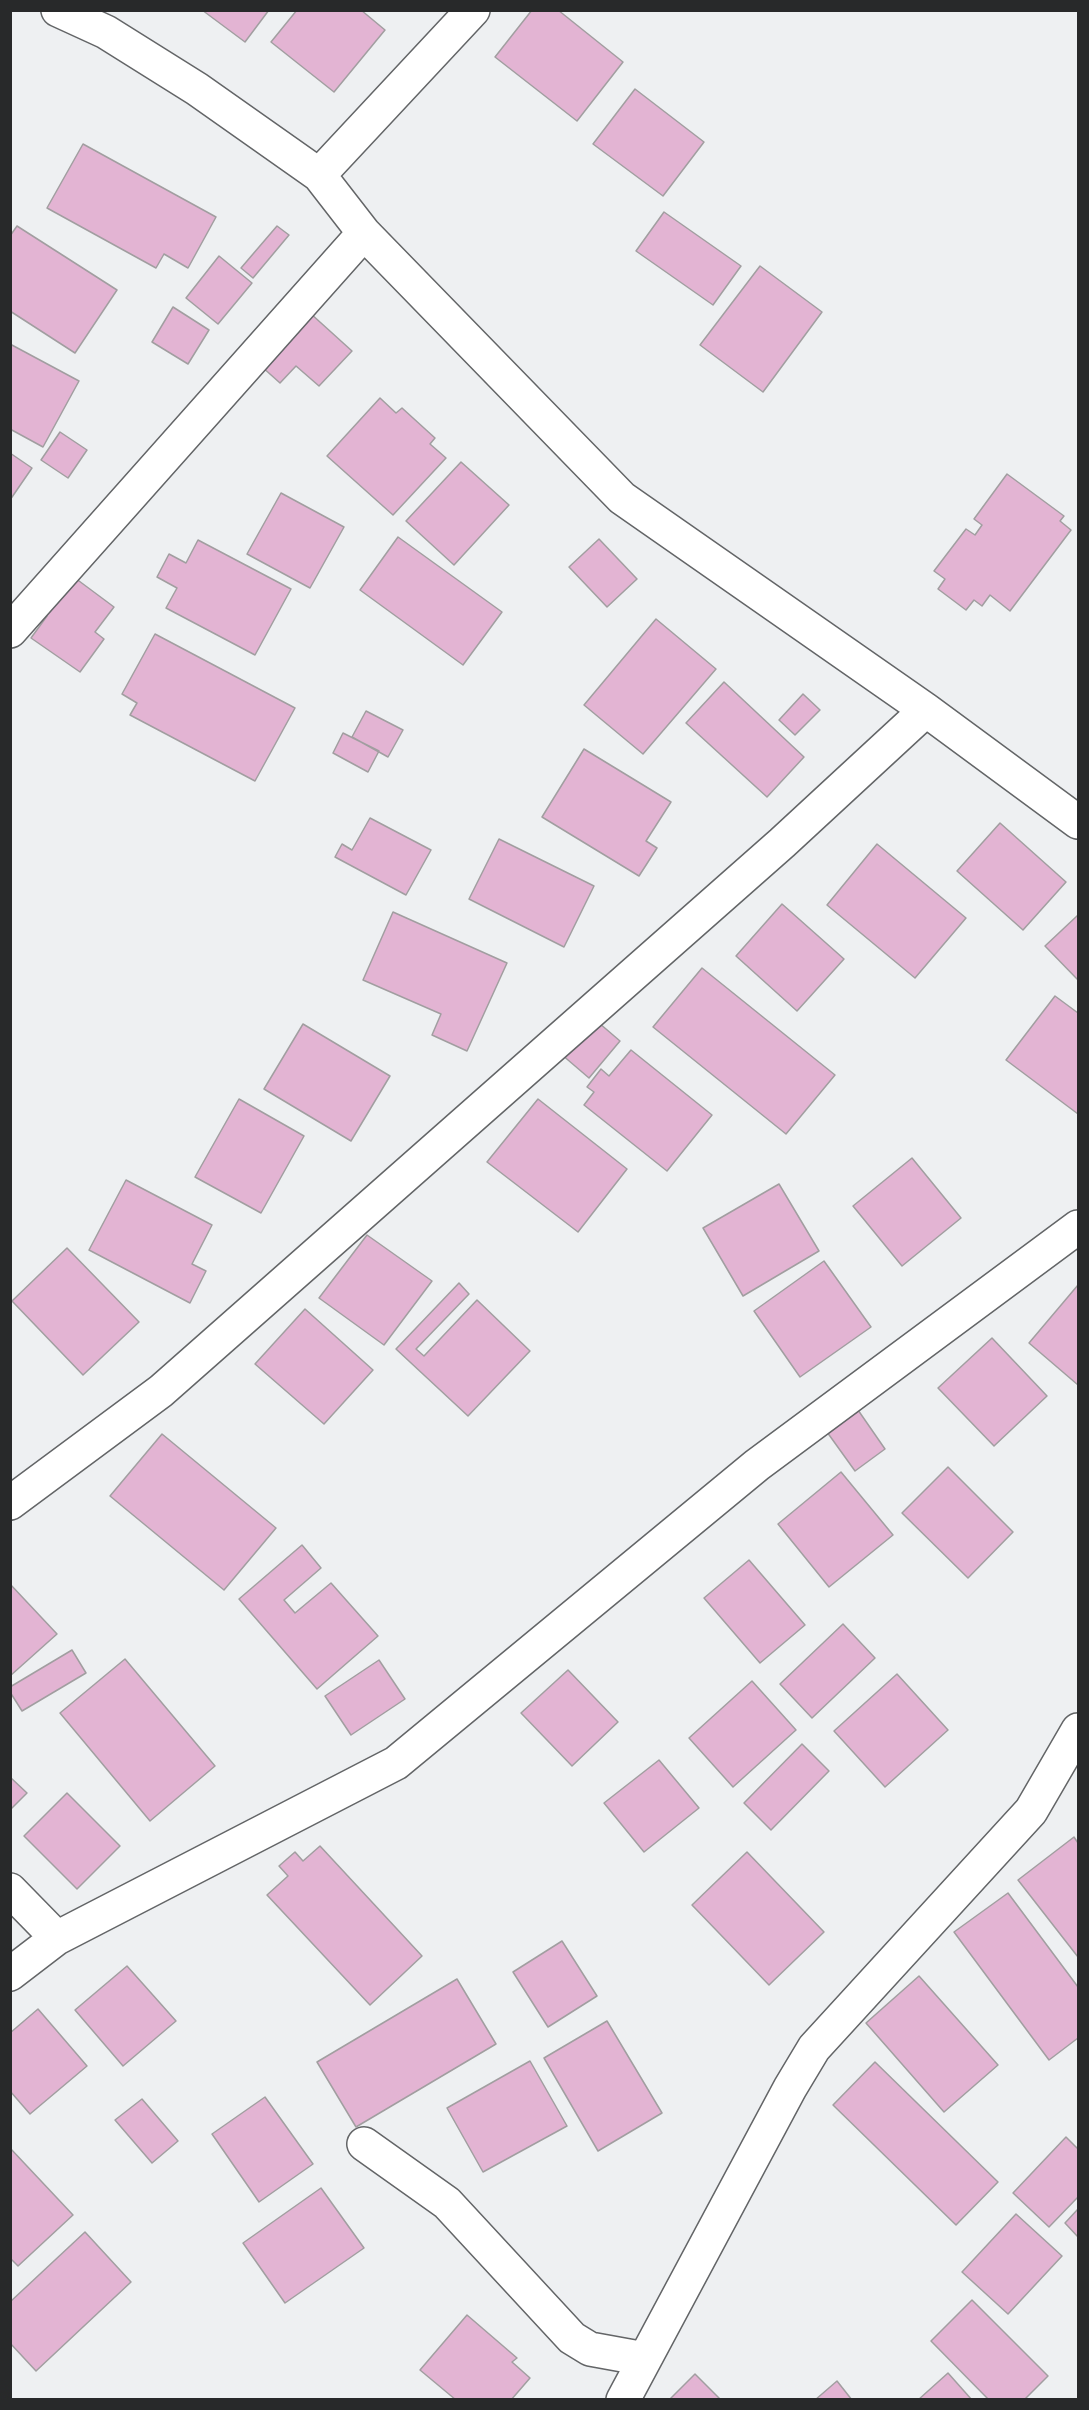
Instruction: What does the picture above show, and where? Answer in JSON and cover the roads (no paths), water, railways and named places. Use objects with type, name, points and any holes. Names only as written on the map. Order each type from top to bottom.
[{"type":"street","points":[[58,10],[106,32],[197,89],[320,175],[364,233],[622,498],[926,710],[1078,822]]},
{"type":"street","points":[[320,175],[473,10]]},
{"type":"street","points":[[10,631],[364,233]]},
{"type":"street","points":[[10,1503],[161,1391],[782,843],[926,710]]},
{"type":"street","points":[[10,1974],[57,1938],[396,1763],[757,1465],[1078,1227]]},
{"type":"street","points":[[623,2400],[790,2088],[814,2048],[1030,1811],[1078,1730]]},
{"type":"street","points":[[10,1890],[57,1938]]},
{"type":"street","points":[[364,2144],[447,2203],[572,2338],[590,2349],[645,2359]]}]
